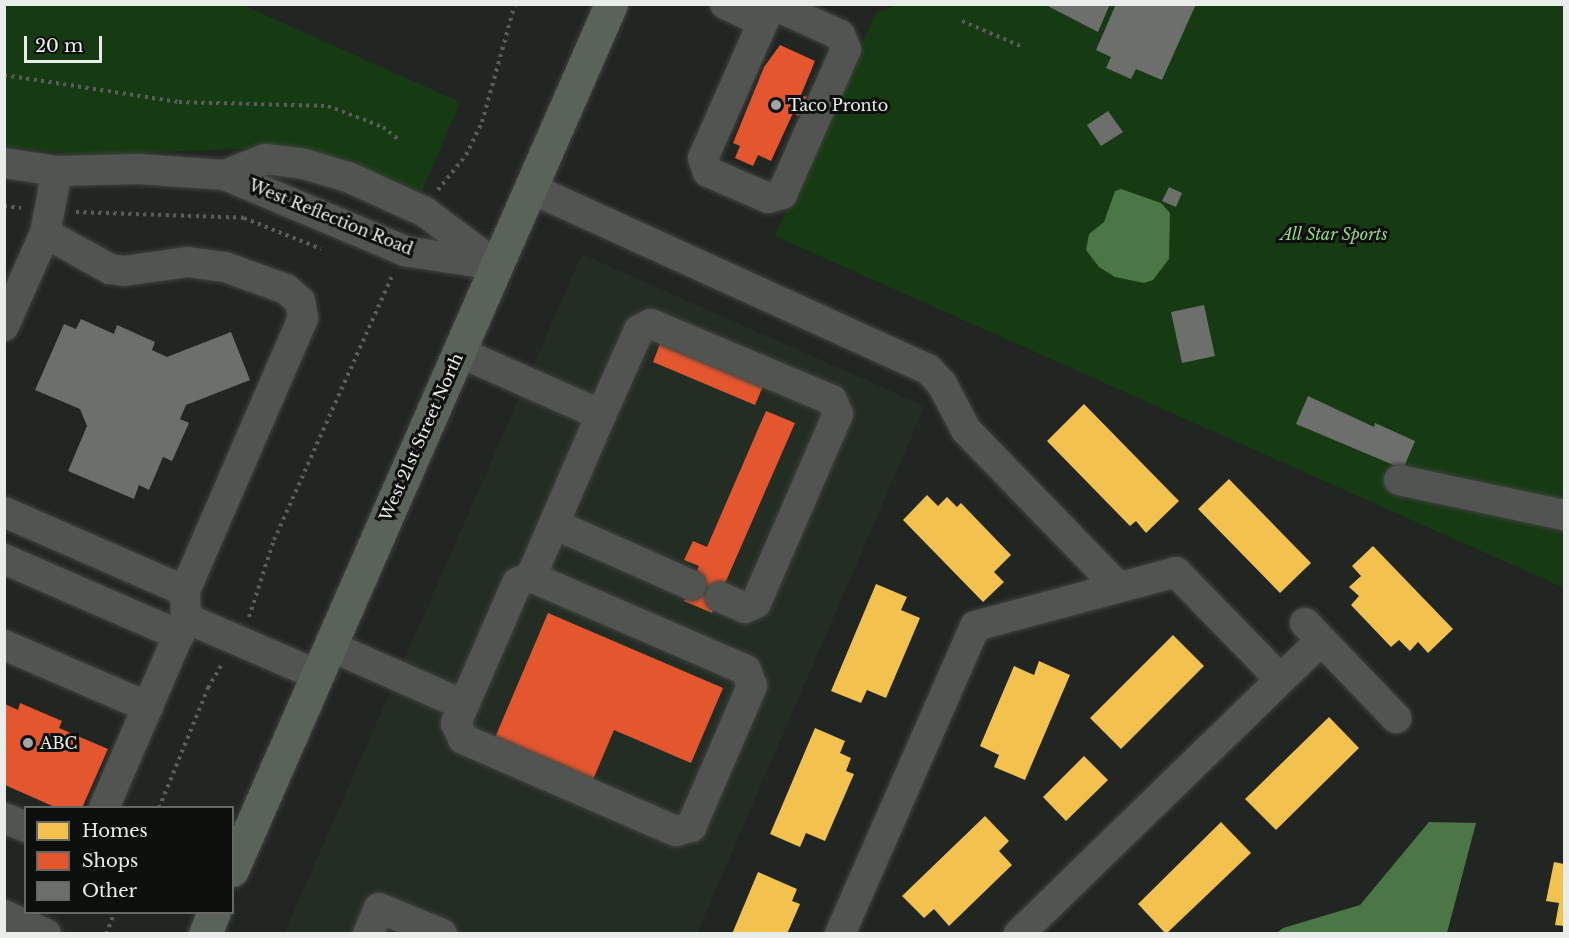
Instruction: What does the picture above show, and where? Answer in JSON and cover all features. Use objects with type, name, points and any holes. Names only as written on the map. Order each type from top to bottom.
[{"type":"main road","name":"West 21st Street North","points":[[234,865],[611,4]]},
{"type":"main road","points":[[205,933],[213,914]]},
{"type":"street","points":[[725,4],[769,10],[840,35],[846,49],[782,194],[768,198],[708,172],[703,158],[769,10]]},
{"type":"street","name":"West Reflection Road","points":[[225,175],[265,159],[304,164],[348,177],[425,212],[496,265]]},
{"type":"street","name":"West Reflection Road","points":[[4,162],[57,171],[139,169],[225,175],[405,251],[496,265]]},
{"type":"street","points":[[4,326],[48,222],[57,171]]},
{"type":"street","points":[[530,188],[928,369],[942,384],[966,430],[1118,587]]},
{"type":"street","points":[[48,222],[110,269],[124,271],[188,262],[225,267],[286,289],[300,301],[303,318],[183,614],[148,707],[104,806]]},
{"type":"street","points":[[531,577],[746,670],[752,686],[691,827],[676,831],[463,739],[456,723],[517,583],[531,577],[639,330],[651,324],[832,400],[838,414],[756,603],[745,608],[720,597]]},
{"type":"street","points":[[459,352],[601,415]]},
{"type":"street","points":[[1399,480],[1564,515]]},
{"type":"street","points":[[4,512],[183,614],[236,639],[324,660],[464,705]]},
{"type":"street","points":[[554,524],[691,585]]},
{"type":"street","points":[[4,559],[183,614]]},
{"type":"street","points":[[840,933],[975,626],[1176,572],[1280,680]]},
{"type":"street","points":[[1019,933],[1280,680],[1313,631],[1396,717]]},
{"type":"street","points":[[4,645],[148,707]]},
{"type":"street","points":[[4,818],[24,826]]},
{"type":"street","points":[[4,915],[46,933]]},
{"type":"street","points":[[374,920],[442,933]]},
{"type":"path","points":[[425,212],[466,155],[482,122],[515,4]]},
{"type":"path","points":[[962,21],[1023,47]]},
{"type":"path","points":[[4,75],[179,102],[328,106],[346,110],[383,127],[400,141]]},
{"type":"path","points":[[4,206],[48,222],[244,218],[328,252]]},
{"type":"path","points":[[159,806],[208,688],[236,639],[260,589],[274,540],[391,277],[405,251]]},
{"type":"path","points":[[380,273],[391,277]]},
{"type":"path","points":[[106,933],[114,914]]},
{"type":"shaded area","points":[[1121,189],[1161,203],[1170,213],[1169,259],[1153,280],[1144,283],[1115,277],[1099,267],[1086,250],[1089,234],[1104,222],[1115,191]]},
{"type":"shaded area","points":[[582,254],[925,406],[697,933],[284,934]]},
{"type":"shaded area","points":[[1429,822],[1476,823],[1447,933],[1277,933],[1283,928],[1360,905]]},
{"type":"green space","points":[[4,5],[243,5],[460,102],[421,193],[309,153],[262,148],[81,155],[5,146]]},
{"type":"green space","name":"All Star Sports","points":[[897,5],[1564,5],[1564,588],[775,236],[876,13]]},
{"type":"building: Homes","points":[[1084,404],[1179,501],[1146,533],[1136,521],[1130,526],[1047,441]]},
{"type":"building: Homes","points":[[1229,479],[1311,563],[1280,593],[1198,509]]},
{"type":"building: Homes","points":[[927,495],[938,506],[947,497],[957,507],[961,503],[1011,555],[994,572],[1004,582],[983,602],[903,520]]},
{"type":"building: Homes","points":[[1373,546],[1453,629],[1428,653],[1418,642],[1410,651],[1399,640],[1391,647],[1351,605],[1359,596],[1349,587],[1361,576],[1352,566]]},
{"type":"building: Homes","points":[[876,584],[907,597],[901,610],[920,618],[886,698],[867,690],[861,703],[831,691]]},
{"type":"building: Homes","points":[[1173,635],[1204,666],[1121,749],[1090,718]]},
{"type":"building: Homes","points":[[1039,661],[1070,675],[1025,780],[994,767],[999,755],[980,746],[1014,666],[1034,675]]},
{"type":"building: Homes","points":[[1329,717],[1359,748],[1276,830],[1245,799]]},
{"type":"building: Homes","points":[[815,728],[845,741],[840,753],[851,758],[846,771],[854,774],[825,841],[806,833],[800,847],[770,834]]},
{"type":"building: Homes","points":[[1084,756],[1108,780],[1066,821],[1043,797]]},
{"type":"building: Homes","points":[[985,816],[1009,841],[999,851],[1012,865],[949,926],[934,909],[924,918],[902,896]]},
{"type":"building: Homes","points":[[1221,822],[1251,853],[1166,934],[1138,904]]},
{"type":"building: Homes","points":[[1554,862],[1564,864],[1564,926],[1555,925],[1559,903],[1546,901]]},
{"type":"building: Homes","points":[[758,872],[797,889],[792,901],[800,904],[787,934],[732,934]]},
{"type":"building: Shops","name":"Taco Pronto","points":[[780,45],[815,61],[801,95],[807,97],[799,116],[793,113],[771,161],[758,155],[753,166],[735,158],[740,146],[733,143],[764,67]]},
{"type":"building: Shops","points":[[663,336],[766,379],[755,405],[653,362]]},
{"type":"building: Shops","points":[[766,411],[795,423],[712,613],[684,601],[699,566],[684,560],[693,541],[707,547]]},
{"type":"building: Shops","points":[[548,613],[723,688],[691,763],[614,730],[592,782],[494,740]]},
{"type":"building: Shops","points":[[20,703],[62,721],[59,728],[108,749],[83,806],[52,806],[5,785],[5,704],[18,710]]},
{"type":"building: Other","points":[[1044,4],[1110,4],[1098,32]]},
{"type":"building: Other","points":[[1116,4],[1196,4],[1162,80],[1136,69],[1131,79],[1106,68],[1111,57],[1096,50]]},
{"type":"building: Other","points":[[1108,111],[1123,132],[1101,146],[1087,125]]},
{"type":"building: Other","points":[[1169,187],[1182,193],[1176,207],[1162,201]]},
{"type":"building: Other","points":[[1204,305],[1215,356],[1182,363],[1171,312]]},
{"type":"building: Other","points":[[81,319],[114,334],[117,325],[155,342],[152,350],[167,357],[231,332],[250,380],[186,405],[180,419],[189,423],[172,461],[163,457],[149,490],[139,485],[134,499],[68,471],[87,426],[80,409],[35,390],[64,324],[76,329]]},
{"type":"building: Other","points":[[1308,396],[1374,427],[1375,423],[1415,441],[1403,469],[1296,424]]},
{"type":"place","name":"Taco Pronto","points":[[776,105]]},
{"type":"place","name":"ABC","points":[[28,743]]}]
